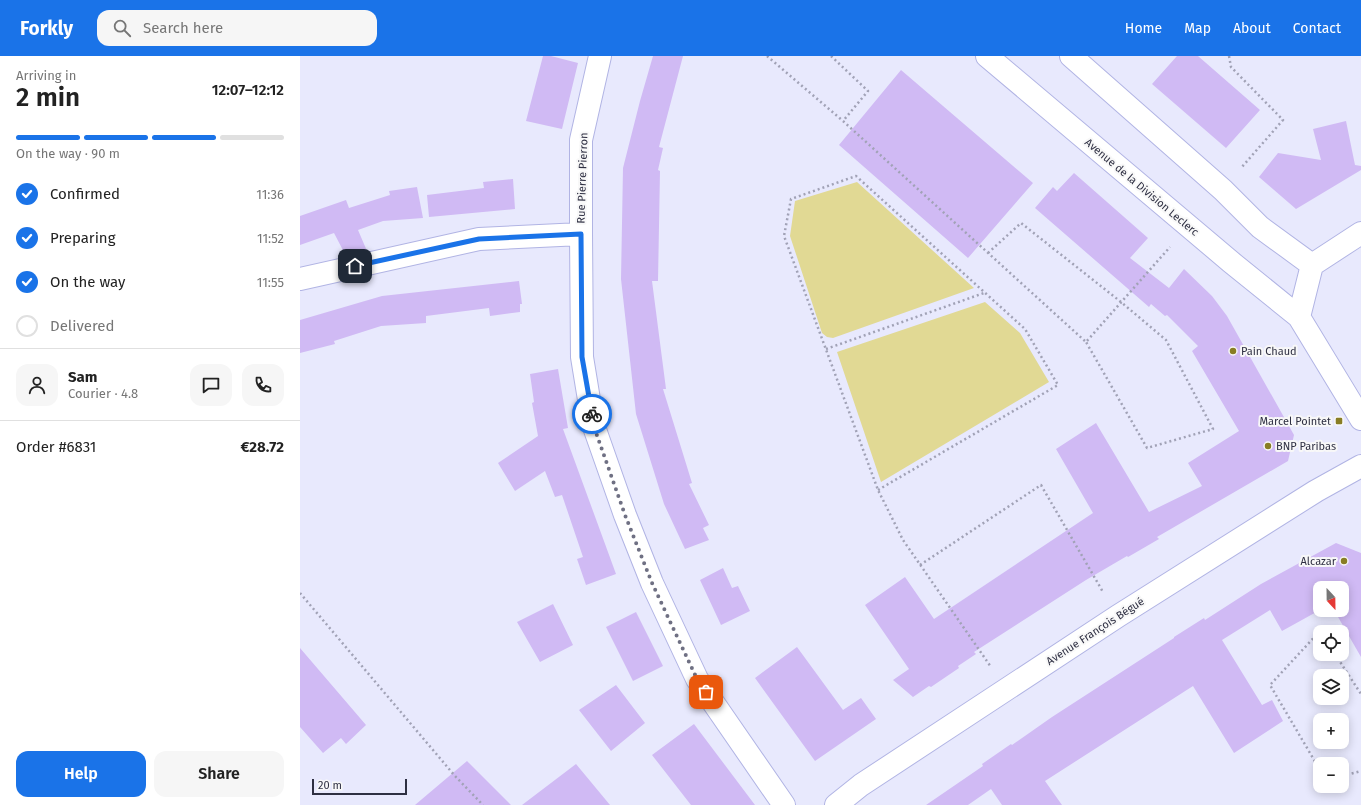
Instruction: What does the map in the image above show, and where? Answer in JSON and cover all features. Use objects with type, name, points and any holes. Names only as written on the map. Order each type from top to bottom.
[{"type":"street","name":"Rue Pierre Pierron","points":[[600,56],[582,140],[582,357],[593,424],[625,515],[652,583],[697,679],[784,805]]},
{"type":"street","name":"Avenue de la Division Leclerc","points":[[987,56],[1299,317],[1361,419]]},
{"type":"street","points":[[1071,56],[1223,190],[1260,227],[1312,265]]},
{"type":"street","points":[[1299,317],[1312,265],[1361,233]]},
{"type":"street","points":[[300,279],[479,239],[581,234]]},
{"type":"street","name":"Avenue François Bégué","points":[[836,805],[861,785],[1118,616],[1316,491],[1361,466]]},
{"type":"path","points":[[767,56],[843,121],[988,253],[1086,342],[1147,448],[1213,429],[1166,340],[1121,302],[1021,223],[988,253]]},
{"type":"path","points":[[831,56],[868,91],[843,121]]},
{"type":"path","points":[[1223,190],[1283,120],[1231,67],[1229,56]]},
{"type":"path","points":[[878,490],[1058,385],[1024,329],[856,176],[791,199],[784,236],[878,490],[903,540],[1006,689]]},
{"type":"path","points":[[1086,342],[1189,226]]},
{"type":"path","points":[[826,349],[984,292]]},
{"type":"path","points":[[920,565],[1041,485],[1118,616]]},
{"type":"path","points":[[300,593],[455,776],[483,805]]},
{"type":"path","points":[[1313,638],[1270,685],[1313,758]]},
{"type":"path","points":[[1340,661],[1361,694]]},
{"type":"path","points":[[1349,774],[1361,771]]},
{"type":"shaded area","points":[[857,182],[974,288],[833,338],[827,337],[822,333],[790,236],[795,201]]},
{"type":"shaded area","points":[[985,302],[1020,333],[1049,382],[881,482],[837,352]]},
{"type":"building","points":[[543,56],[551,56],[578,63],[562,129],[526,121]]},
{"type":"building","points":[[653,56],[683,56],[659,147],[663,148],[658,170],[660,171],[658,281],[652,281],[666,389],[663,389],[692,483],[689,484],[709,525],[703,528],[709,540],[685,549],[664,504],[636,414],[621,279],[623,168]]},
{"type":"building","points":[[1177,56],[1198,56],[1260,110],[1226,148],[1152,84]]},
{"type":"building","points":[[901,70],[1033,183],[968,258],[839,145]]},
{"type":"building","points":[[1346,121],[1355,165],[1361,166],[1361,170],[1296,209],[1259,177],[1278,153],[1321,160],[1313,129]]},
{"type":"building","points":[[1074,173],[1148,238],[1130,258],[1169,288],[1184,269],[1212,296],[1227,316],[1294,435],[1288,461],[1157,537],[1159,539],[1086,580],[974,652],[976,654],[958,666],[959,668],[913,697],[893,680],[909,669],[865,605],[905,577],[934,619],[1093,513],[1056,449],[1096,423],[1149,512],[1202,486],[1188,463],[1239,431],[1192,351],[1198,346],[1167,315],[1165,316],[1151,304],[1149,307],[1035,208],[1053,187],[1057,191]]},
{"type":"building","points":[[513,179],[515,209],[429,217],[427,195],[484,188],[483,182]]},
{"type":"building","points":[[417,187],[423,218],[383,221],[358,230],[367,251],[346,256],[334,233],[300,245],[300,216],[346,200],[349,208],[390,195],[389,191]]},
{"type":"building","points":[[519,281],[522,304],[520,304],[520,312],[490,316],[489,308],[426,316],[426,323],[381,326],[334,341],[335,344],[300,353],[300,320],[382,296]]},
{"type":"building","points":[[558,369],[568,428],[563,429],[616,574],[586,585],[577,559],[583,557],[562,495],[555,497],[545,471],[515,491],[498,463],[538,436],[532,403],[534,402],[530,374]]},
{"type":"building","points":[[1336,543],[1361,553],[1361,657],[1349,636],[1349,625],[1343,625],[1338,617],[1349,617],[1349,581],[1313,581],[1313,614],[1282,631],[1270,610],[1222,640],[1262,705],[1272,700],[1283,721],[1234,753],[1193,686],[1045,781],[1062,805],[1002,805],[991,789],[968,805],[926,805],[983,766],[982,764],[1011,744],[1012,745],[1174,637],[1204,618],[1205,620],[1261,584]]},
{"type":"building","points":[[723,568],[732,588],[738,586],[750,611],[721,625],[700,580]]},
{"type":"building","points":[[553,604],[573,645],[540,662],[517,622]]},
{"type":"building","points":[[636,612],[663,666],[633,681],[606,627]]},
{"type":"building","points":[[797,647],[843,710],[861,698],[876,719],[815,761],[755,678]]},
{"type":"building","points":[[300,648],[366,725],[346,744],[341,738],[323,753],[300,727]]},
{"type":"building","points":[[616,685],[645,723],[611,751],[579,710]]},
{"type":"building","points":[[694,724],[755,805],[691,805],[652,755]]},
{"type":"building","points":[[467,761],[511,805],[415,805]]},
{"type":"building","points":[[576,764],[610,805],[522,805]]},
{"type":"way so far","points":[[592,414],[593,424],[625,515],[652,583],[697,679],[706,692]]},
{"type":"place","name":"Pain Chaud","points":[[1233,351]]},
{"type":"place","name":"Marcel Pointet","points":[[1339,421]]},
{"type":"place","name":"BNP Paribas","points":[[1268,446]]},
{"type":"place","name":"Alcazar","points":[[1344,561]]},
{"type":"route","points":[[355,266],[479,239],[581,234],[582,357],[592,414]]}]
